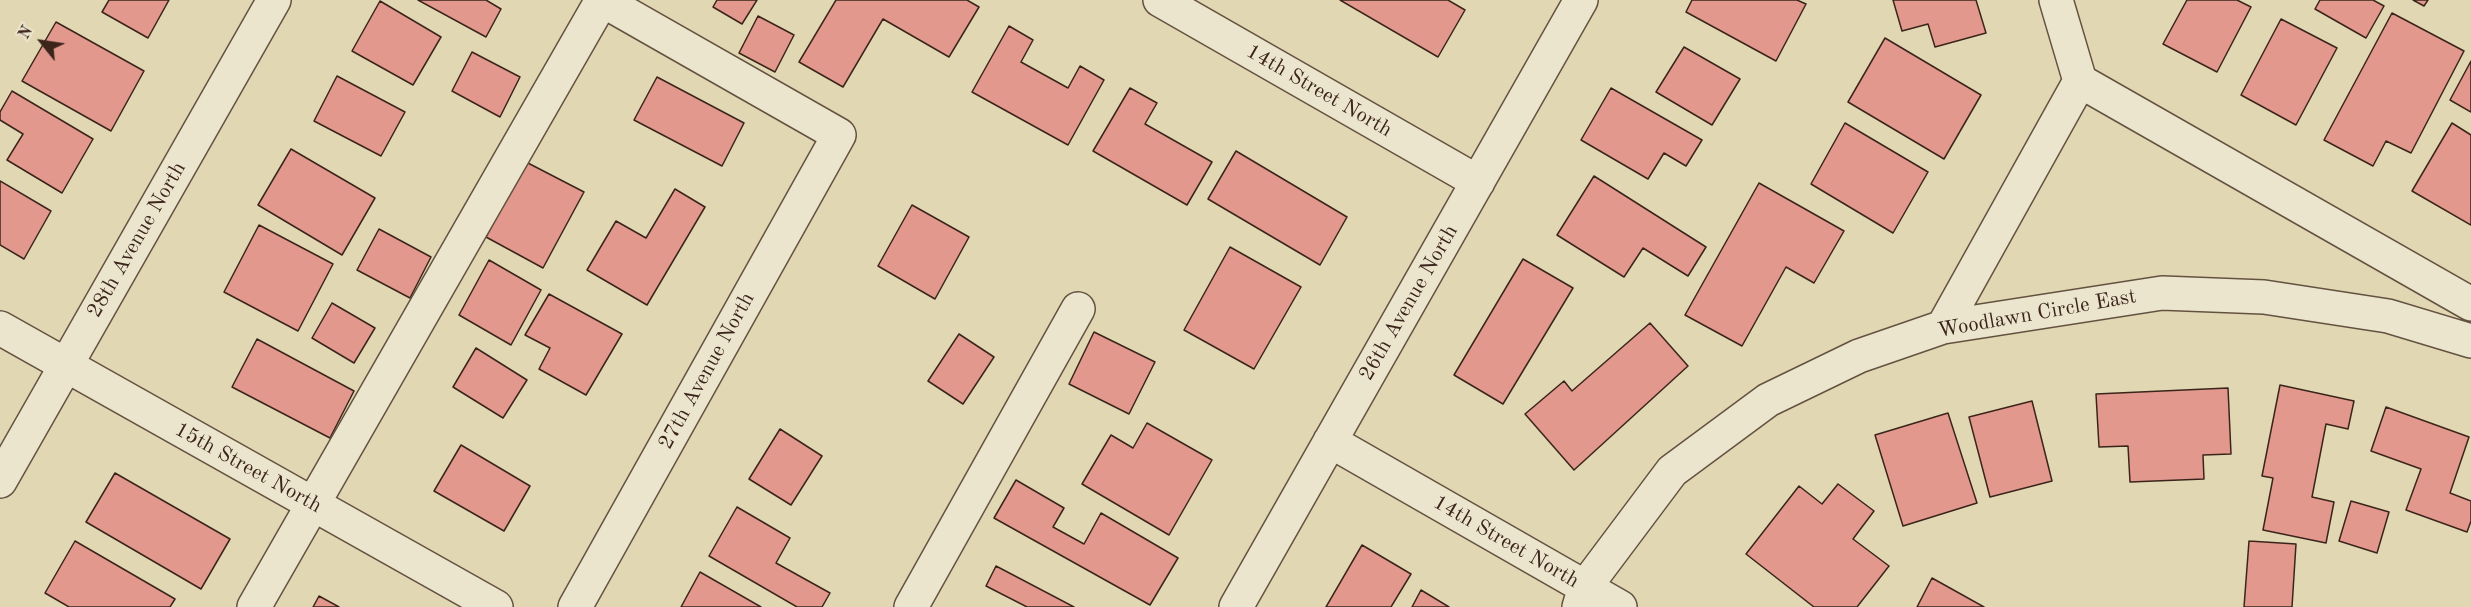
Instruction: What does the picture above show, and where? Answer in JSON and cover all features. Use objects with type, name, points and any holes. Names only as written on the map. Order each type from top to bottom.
[{"type":"street","name":"28th Avenue North","points":[[0,481],[274,0]]},
{"type":"street","name":"27th Avenue North","points":[[314,505],[602,0],[839,135],[575,607]]},
{"type":"street","name":"14th Street North","points":[[1160,0],[1478,182]]},
{"type":"street","name":"26th Avenue North","points":[[1236,607],[1581,0]]},
{"type":"street","points":[[2056,0],[2080,81],[2471,304]]},
{"type":"street","points":[[1943,327],[2080,81]]},
{"type":"street","name":"Woodlawn Circle East","points":[[1582,597],[1672,471],[1768,400],[1858,356],[1943,327],[2162,293],[2264,297],[2377,314],[2471,341]]},
{"type":"street","points":[[911,607],[1078,309]]},
{"type":"street","name":"15th Street North","points":[[0,328],[496,607]]},
{"type":"street","name":"14th Street North","points":[[1330,441],[1582,597],[1620,607]]},
{"type":"street","points":[[254,607],[314,505]]},
{"type":"building","points":[[109,0],[169,0],[148,38],[102,12]]},
{"type":"building","points":[[418,0],[486,0],[501,9],[486,37]]},
{"type":"building","points":[[717,0],[757,0],[742,24],[713,7]]},
{"type":"building","points":[[836,0],[967,0],[979,7],[949,57],[883,19],[843,87],[799,62]]},
{"type":"building","points":[[1340,0],[1448,0],[1465,10],[1438,57]]},
{"type":"building","points":[[1692,0],[1797,0],[1806,4],[1776,61],[1686,12]]},
{"type":"building","points":[[1893,0],[1976,0],[1986,33],[1935,47],[1928,24],[1902,31]]},
{"type":"building","points":[[2187,0],[2237,0],[2251,7],[2217,72],[2163,44]]},
{"type":"building","points":[[2320,0],[2373,0],[2384,6],[2366,38],[2315,9]]},
{"type":"building","points":[[2413,0],[2428,0],[2424,6]]},
{"type":"building","points":[[380,1],[441,37],[413,85],[352,51]]},
{"type":"building","points":[[2392,13],[2464,51],[2411,153],[2386,141],[2373,166],[2324,140]]},
{"type":"building","points":[[758,16],[794,35],[775,72],[739,53]]},
{"type":"building","points":[[2281,19],[2337,48],[2296,125],[2241,95]]},
{"type":"building","points":[[56,22],[144,71],[111,131],[22,81]]},
{"type":"building","points":[[1009,26],[1033,40],[1021,62],[1068,88],[1080,66],[1104,80],[1068,145],[972,92]]},
{"type":"building","points":[[1885,38],[1981,95],[1944,159],[1848,102]]},
{"type":"building","points":[[1684,47],[1740,79],[1712,125],[1656,92]]},
{"type":"building","points":[[472,52],[520,77],[500,117],[452,91]]},
{"type":"building","points":[[2471,61],[2471,112],[2450,100]]},
{"type":"building","points":[[337,76],[405,112],[381,156],[314,121]]},
{"type":"building","points":[[657,77],[744,123],[722,166],[634,120]]},
{"type":"building","points":[[1130,88],[1157,103],[1145,124],[1212,162],[1187,205],[1093,151]]},
{"type":"building","points":[[1611,88],[1702,140],[1686,166],[1664,153],[1648,179],[1581,140]]},
{"type":"building","points":[[12,91],[93,139],[62,193],[7,160],[23,134],[0,120],[0,112]]},
{"type":"building","points":[[1845,123],[1928,172],[1893,233],[1811,184]]},
{"type":"building","points":[[2452,123],[2471,135],[2471,225],[2412,191]]},
{"type":"building","points":[[291,149],[375,198],[342,255],[258,205]]},
{"type":"building","points":[[1236,151],[1347,217],[1320,265],[1208,199]]},
{"type":"building","points":[[526,162],[584,192],[543,268],[486,237]]},
{"type":"building","points":[[1594,176],[1706,247],[1688,276],[1643,248],[1624,277],[1557,235]]},
{"type":"building","points":[[0,181],[51,211],[24,259],[0,245]]},
{"type":"building","points":[[1759,183],[1844,231],[1814,283],[1786,267],[1742,346],[1685,315]]},
{"type":"building","points":[[675,189],[705,207],[647,305],[587,270],[616,221],[646,238]]},
{"type":"building","points":[[912,205],[969,237],[935,299],[878,266]]},
{"type":"building","points":[[259,225],[333,264],[298,331],[224,292]]},
{"type":"building","points":[[379,229],[431,257],[410,298],[357,270]]},
{"type":"building","points":[[1230,247],[1301,287],[1254,369],[1184,330]]},
{"type":"building","points":[[1523,259],[1573,288],[1503,404],[1454,375]]},
{"type":"building","points":[[489,260],[541,290],[511,345],[459,315]]},
{"type":"building","points":[[549,294],[622,334],[586,395],[539,369],[550,348],[525,335]]},
{"type":"building","points":[[332,303],[375,328],[354,363],[312,338]]},
{"type":"building","points":[[1650,323],[1688,366],[1574,470],[1525,414],[1564,381],[1572,391]]},
{"type":"building","points":[[1094,332],[1155,362],[1129,414],[1069,384]]},
{"type":"building","points":[[959,334],[994,357],[963,404],[928,381]]},
{"type":"building","points":[[257,339],[354,391],[330,438],[232,387]]},
{"type":"building","points":[[476,348],[527,380],[503,418],[453,387]]},
{"type":"building","points":[[2280,385],[2354,401],[2348,429],[2326,424],[2312,497],[2334,502],[2326,543],[2263,530],[2273,478],[2262,476]]},
{"type":"building","points":[[2228,388],[2231,454],[2203,455],[2204,479],[2130,482],[2128,446],[2099,447],[2096,394]]},
{"type":"building","points":[[2032,401],[2052,481],[1990,497],[1969,417]]},
{"type":"building","points":[[2386,407],[2469,437],[2450,493],[2471,501],[2471,521],[2467,532],[2406,510],[2421,469],[2371,451]]},
{"type":"building","points":[[1948,413],[1977,503],[1903,526],[1875,435]]},
{"type":"building","points":[[1147,423],[1212,460],[1169,535],[1082,484],[1111,435],[1133,448]]},
{"type":"building","points":[[780,429],[822,456],[791,505],[749,479]]},
{"type":"building","points":[[461,445],[530,486],[504,531],[434,491]]},
{"type":"building","points":[[115,473],[230,539],[201,589],[86,522]]},
{"type":"building","points":[[1016,480],[1064,508],[1053,527],[1084,544],[1101,513],[1178,558],[1150,605],[994,518]]},
{"type":"building","points":[[1838,484],[1874,511],[1853,539],[1889,566],[1857,607],[1814,607],[1746,554],[1799,486],[1822,504]]},
{"type":"building","points":[[2351,501],[2389,512],[2377,553],[2339,541]]},
{"type":"building","points":[[737,507],[790,538],[776,563],[830,593],[822,607],[797,607],[709,556]]},
{"type":"building","points":[[75,541],[175,599],[170,607],[69,607],[45,593]]},
{"type":"building","points":[[2249,541],[2296,544],[2292,607],[2244,607]]},
{"type":"building","points":[[1362,545],[1411,574],[1391,607],[1326,607]]},
{"type":"building","points":[[996,566],[1074,607],[1027,607],[986,586]]},
{"type":"building","points":[[700,572],[761,607],[681,607]]},
{"type":"building","points":[[1932,578],[1984,607],[1917,607]]},
{"type":"building","points":[[1421,590],[1449,607],[1412,607]]},
{"type":"building","points":[[319,596],[339,607],[313,607]]}]
